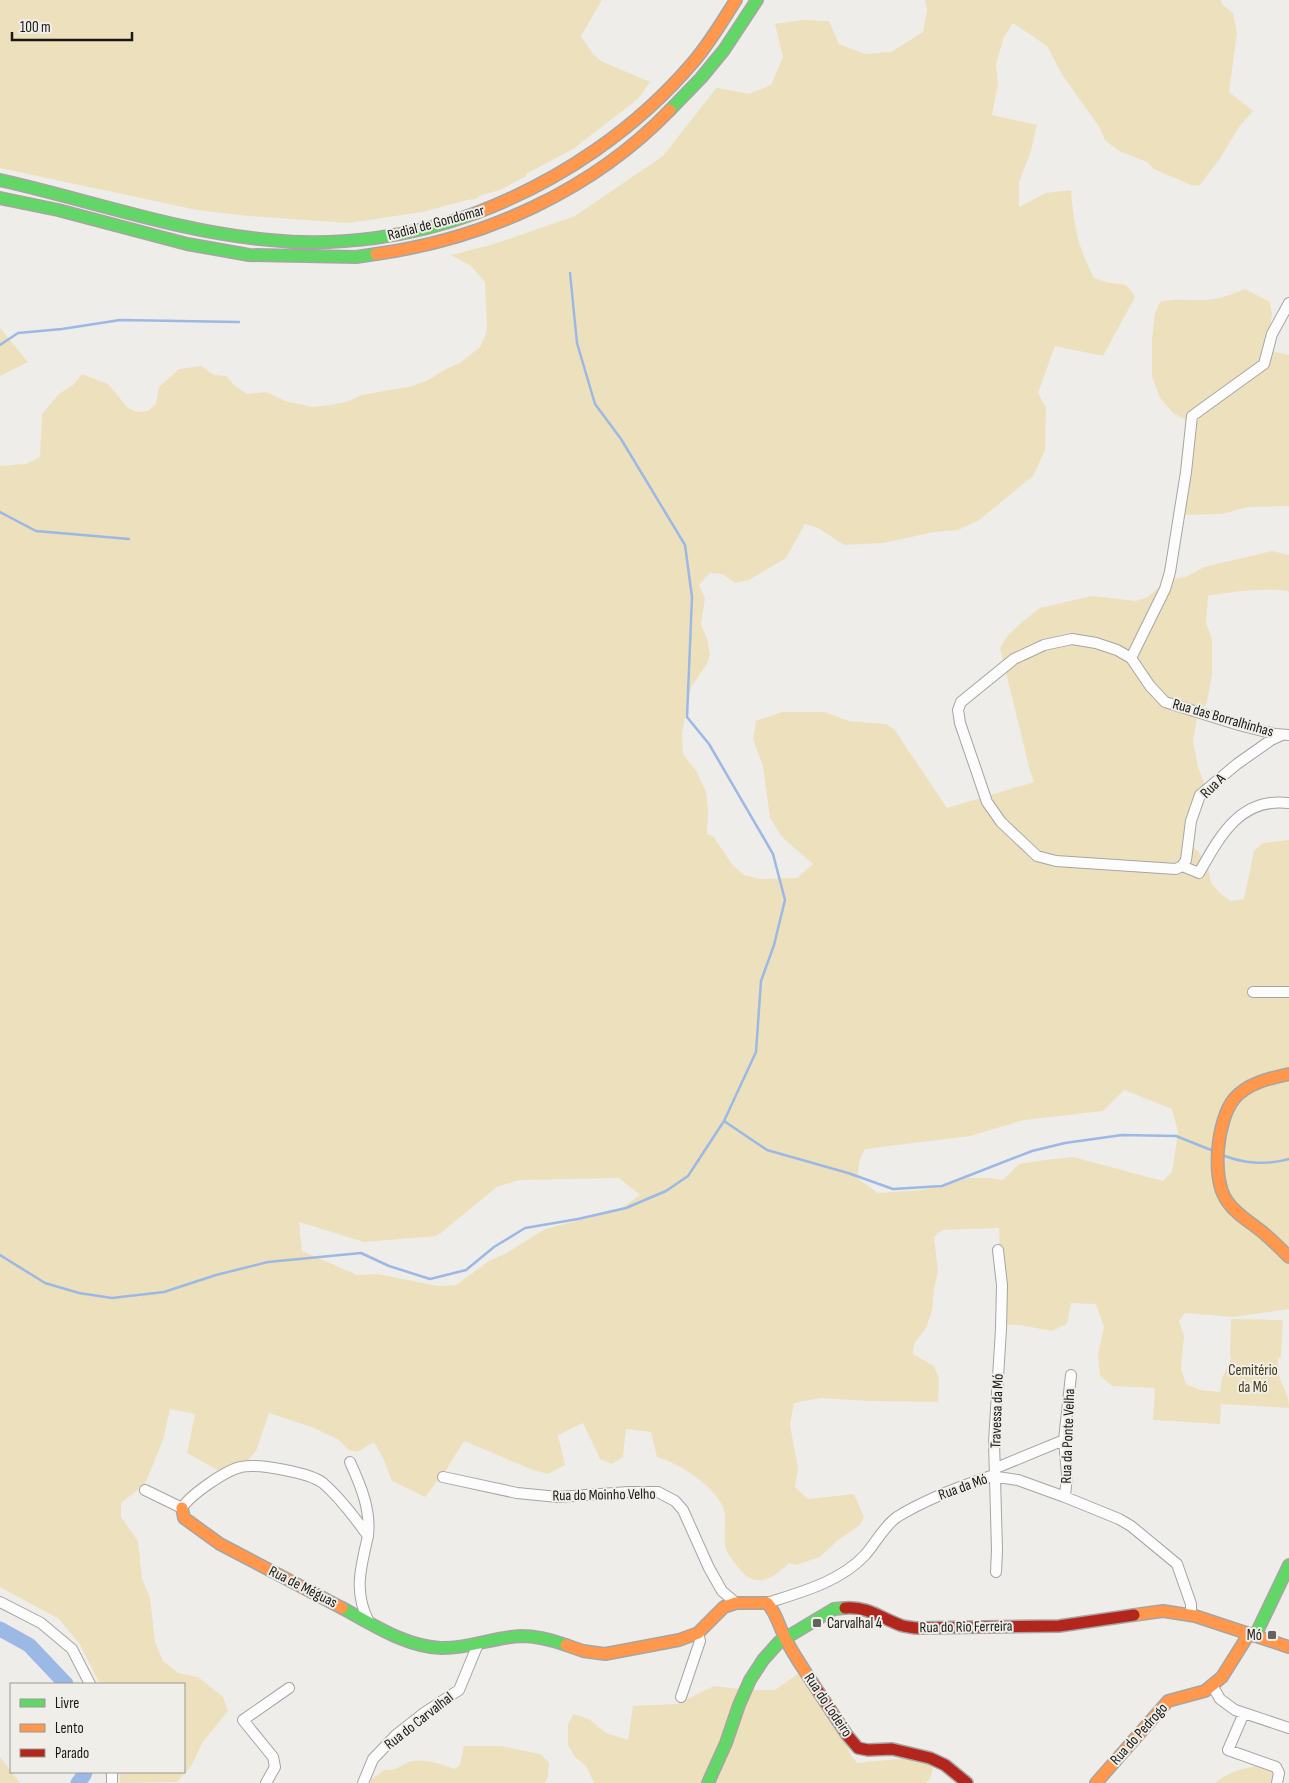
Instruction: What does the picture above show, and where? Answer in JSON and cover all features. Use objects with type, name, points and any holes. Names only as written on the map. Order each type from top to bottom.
[{"type":"main road","name":"Radial de Gondomar","points":[[0,180],[62,193],[193,229],[252,238],[298,242],[355,240],[395,236],[458,220],[496,206],[550,181],[597,150],[638,119],[689,68],[712,38],[736,0]]},
{"type":"main road","name":"Radial de Gondomar","points":[[0,198],[58,210],[187,244],[249,255],[356,257],[398,251],[464,235],[504,221],[557,195],[606,165],[648,133],[701,78],[724,50],[757,0]]},
{"type":"main road","points":[[1289,1074],[1252,1086],[1234,1099],[1225,1117],[1218,1148],[1218,1173],[1222,1194],[1236,1212],[1289,1257]]},
{"type":"main road","name":"Rua de Méguas","points":[[182,1508],[184,1518],[220,1544],[396,1636],[423,1646],[442,1648],[478,1644]]},
{"type":"main road","name":"Rua do Pedrogo","points":[[1096,1783],[1168,1701],[1204,1691],[1222,1677],[1252,1635],[1289,1565]]},
{"type":"main road","points":[[478,1644],[520,1636],[539,1637],[583,1651],[605,1654],[679,1640],[698,1633],[724,1607],[736,1603],[767,1603],[772,1608],[785,1638]]},
{"type":"main road","name":"Rua do Rio Ferreira","points":[[708,1783],[726,1744],[750,1680],[763,1660],[779,1642],[834,1609],[855,1607],[873,1612],[900,1625],[916,1628],[1059,1626],[1163,1611],[1213,1620],[1289,1647]]},
{"type":"main road","name":"Rua do Lodeiro","points":[[785,1638],[821,1696],[858,1748],[868,1750],[892,1749],[930,1758],[945,1765],[967,1783]]},
{"type":"street","points":[[1289,303],[1272,334],[1264,364],[1192,416],[1186,472],[1170,572],[1165,589],[1131,658],[1117,650],[1088,641],[1072,639],[1044,645],[1014,659],[961,702],[958,710],[960,723],[987,802],[1002,822],[1037,856],[1056,861],[1176,869],[1182,866],[1199,873],[1226,829],[1238,817],[1255,806],[1275,802],[1289,803]]},
{"type":"street","name":"Rua das Borralhinhas","points":[[1131,658],[1150,686],[1165,702],[1239,725],[1286,734]]},
{"type":"street","name":"Rua A","points":[[1182,866],[1186,860],[1191,821],[1200,795],[1237,764],[1271,740],[1286,734]]},
{"type":"street","points":[[1253,992],[1289,992]]},
{"type":"street","name":"Travessa da Mó","points":[[996,1572],[996,1472],[994,1442],[1002,1285],[998,1250]]},
{"type":"street","name":"Rua da Ponte Velha","points":[[1065,1497],[1064,1440],[1071,1376]]},
{"type":"street","points":[[996,1472],[1064,1440]]},
{"type":"street","points":[[350,1462],[359,1480],[370,1522],[360,1578],[360,1596],[369,1622]]},
{"type":"street","points":[[182,1508],[187,1500],[200,1490],[241,1466],[286,1470],[322,1482],[368,1536]]},
{"type":"street","name":"Rua da Mó","points":[[767,1603],[810,1588],[850,1569],[895,1519],[945,1492],[991,1476],[996,1472],[1065,1497],[1119,1519],[1131,1526],[1177,1564],[1191,1604],[1191,1615]]},
{"type":"street","name":"Rua do Moinho Velho","points":[[442,1477],[517,1493],[558,1497],[658,1492],[675,1501],[683,1510],[722,1592],[736,1603]]},
{"type":"street","name":"Rua de Méguas","points":[[145,1490],[182,1508]]},
{"type":"street","points":[[0,1602],[42,1623],[72,1648],[90,1683]]},
{"type":"street","points":[[681,1697],[700,1641],[698,1633]]},
{"type":"street","name":"Rua do Carvalhal","points":[[363,1783],[373,1759],[396,1735],[424,1713],[459,1690],[478,1644]]},
{"type":"street","points":[[1212,1685],[1220,1699],[1235,1710],[1289,1728]]},
{"type":"street","points":[[266,1783],[274,1767],[273,1757],[243,1720],[289,1688]]},
{"type":"street","points":[[1244,1713],[1228,1750],[1276,1768],[1279,1773],[1277,1783]]},
{"type":"green space","points":[[0,0],[602,0],[581,36],[593,54],[601,61],[650,82],[638,99],[573,149],[500,190],[479,196],[476,199],[423,212],[348,223],[249,216],[197,210],[0,168]]},
{"type":"green space","name":"Cemitério da Mó","points":[[925,0],[1221,0],[1222,4],[1233,13],[1237,33],[1229,92],[1253,111],[1239,127],[1219,160],[1199,186],[1191,185],[1154,169],[1147,162],[1119,151],[1105,140],[1098,125],[1063,76],[1047,46],[1013,23],[1004,37],[996,64],[998,84],[992,115],[1037,125],[1031,151],[1019,182],[1019,207],[1046,193],[1071,190],[1077,235],[1094,278],[1123,284],[1135,297],[1103,356],[1055,346],[1038,393],[1046,408],[1045,450],[1033,476],[979,520],[958,530],[934,532],[884,543],[844,545],[818,528],[805,524],[786,558],[749,580],[735,583],[722,574],[710,573],[699,585],[705,598],[701,625],[707,638],[710,654],[707,664],[691,687],[682,733],[683,754],[697,772],[706,792],[708,810],[707,834],[713,836],[732,864],[744,875],[760,879],[797,878],[813,864],[782,837],[770,818],[763,766],[753,739],[756,721],[782,712],[824,712],[849,721],[886,724],[894,729],[947,808],[1034,782],[1000,648],[1008,635],[1022,622],[1040,608],[1092,596],[1136,601],[1148,597],[1167,580],[1186,577],[1204,567],[1272,551],[1289,555],[1289,594],[1288,591],[1258,590],[1208,596],[1206,623],[1212,639],[1212,675],[1207,702],[1197,718],[1193,741],[1198,767],[1205,786],[1184,841],[1198,851],[1208,867],[1211,883],[1231,901],[1244,899],[1254,851],[1263,843],[1289,840],[1289,1309],[1233,1317],[1185,1313],[1179,1321],[1184,1336],[1181,1368],[1186,1384],[1200,1390],[1220,1392],[1222,1378],[1231,1359],[1231,1319],[1283,1320],[1281,1357],[1278,1358],[1278,1367],[1280,1379],[1288,1397],[1289,1408],[1221,1404],[1220,1424],[1153,1420],[1155,1388],[1112,1386],[1100,1376],[1098,1355],[1104,1327],[1096,1304],[1071,1303],[1067,1324],[1052,1331],[1020,1325],[1002,1325],[999,1228],[942,1230],[934,1237],[938,1271],[932,1311],[926,1328],[914,1344],[913,1354],[934,1366],[939,1379],[938,1402],[821,1398],[794,1403],[790,1425],[798,1468],[795,1487],[808,1499],[854,1494],[864,1517],[860,1525],[838,1540],[820,1557],[796,1565],[789,1563],[768,1579],[754,1579],[741,1571],[727,1552],[724,1512],[718,1499],[711,1490],[694,1476],[657,1457],[651,1432],[626,1429],[623,1457],[612,1464],[600,1459],[583,1423],[558,1435],[565,1465],[548,1474],[533,1470],[464,1441],[446,1470],[425,1497],[392,1481],[384,1460],[374,1442],[357,1452],[349,1450],[339,1440],[314,1428],[269,1413],[256,1451],[247,1461],[219,1471],[187,1453],[195,1414],[170,1409],[163,1440],[145,1484],[121,1503],[121,1517],[138,1541],[142,1579],[150,1598],[155,1642],[163,1661],[178,1673],[198,1677],[223,1697],[228,1711],[202,1743],[192,1765],[185,1773],[185,1683],[99,1683],[79,1643],[59,1619],[0,1587],[0,466],[26,464],[40,457],[42,414],[59,394],[74,384],[82,374],[108,384],[128,408],[137,412],[148,411],[156,404],[159,387],[179,369],[201,366],[214,375],[226,376],[235,386],[247,394],[266,392],[285,401],[312,407],[346,402],[362,395],[412,386],[428,380],[460,363],[480,347],[487,331],[485,282],[471,266],[451,255],[494,244],[575,216],[663,156],[717,87],[749,94],[771,85],[783,57],[775,24],[801,20],[829,21],[839,44],[865,54],[891,52],[923,32],[927,10]],"holes":[[[1124,1090],[1172,1109],[1178,1132],[1172,1172],[1163,1181],[1073,1157],[1019,1164],[1003,1180],[967,1178],[945,1186],[921,1190],[878,1193],[857,1178],[860,1159],[865,1149],[970,1136],[1024,1120],[1103,1111]],[[619,1178],[640,1195],[619,1210],[545,1229],[507,1253],[489,1261],[456,1285],[438,1286],[378,1274],[357,1275],[302,1251],[299,1222],[364,1242],[437,1236],[497,1187],[519,1180]]]},
{"type":"green space","points":[[1245,289],[1270,302],[1272,314],[1267,346],[1271,351],[1289,355],[1289,506],[1248,507],[1222,514],[1180,515],[1189,488],[1186,474],[1188,421],[1173,413],[1160,398],[1152,376],[1152,340],[1155,313],[1160,302],[1212,299]]},
{"type":"green space","points":[[0,328],[28,362],[0,376]]},
{"type":"green space","points":[[802,1671],[857,1763],[908,1758],[925,1762],[933,1768],[930,1779],[926,1783],[594,1783],[586,1766],[575,1757],[568,1745],[568,1725],[573,1714],[589,1719],[606,1733],[628,1740],[633,1706],[677,1704],[714,1686],[748,1690],[775,1690]]},
{"type":"green space","points":[[464,1746],[501,1746],[540,1754],[549,1762],[548,1776],[545,1783],[371,1783],[371,1780],[384,1770],[394,1769],[414,1761],[440,1764],[454,1769],[460,1765]]},
{"type":"green space","points":[[0,1757],[10,1770],[10,1773],[12,1773],[20,1783],[0,1783]]},
{"type":"green space","points":[[1266,1765],[1273,1771],[1272,1783],[1215,1783],[1226,1775],[1239,1770]]},
{"type":"green space","points":[[119,1773],[185,1773],[177,1782],[120,1783]]},
{"type":"waterway","points":[[570,273],[577,343],[595,404],[621,439],[685,545],[692,597],[687,717],[709,744],[773,854],[785,900],[774,945],[761,981],[756,1052],[724,1121]]},
{"type":"waterway","points":[[0,345],[18,333],[62,329],[120,320],[239,322]]},
{"type":"waterway","points":[[0,512],[36,531],[129,539]]},
{"type":"waterway","points":[[0,1255],[45,1283],[79,1293],[112,1298],[164,1292],[216,1275],[268,1262],[361,1253],[389,1266],[430,1279],[466,1270],[494,1247],[525,1228],[626,1208],[666,1191],[688,1176],[724,1121],[767,1150],[848,1173],[893,1189],[942,1186],[1032,1151],[1065,1143],[1122,1135],[1176,1136],[1211,1150]]},
{"type":"waterway","points":[[1225,1156],[1257,1163],[1289,1159]]},
{"type":"waterway","points":[[0,1629],[29,1645],[65,1683]]},
{"type":"waterway","points":[[78,1783],[85,1773]]},
{"type":"traffic: fast","points":[[670,110],[701,78],[724,50],[757,0]]},
{"type":"traffic: fast","points":[[0,180],[168,223],[236,236],[296,242],[348,241],[400,234],[476,213]]},
{"type":"traffic: fast","points":[[0,198],[58,210],[187,244],[249,255],[356,257],[376,254]]},
{"type":"traffic: fast","points":[[1255,1636],[1289,1565]]},
{"type":"traffic: fast","points":[[342,1608],[390,1634],[428,1647],[461,1647],[501,1638],[521,1636],[544,1639],[566,1645]]},
{"type":"traffic: fast","points":[[708,1783],[726,1743],[750,1680],[763,1660],[779,1642],[834,1609],[845,1608]]},
{"type":"traffic: slow","points":[[476,213],[507,200],[567,169],[648,109],[695,60],[712,38],[736,0]]},
{"type":"traffic: slow","points":[[376,254],[417,247],[457,236],[497,223],[535,206],[572,187],[607,164],[640,139],[670,110]]},
{"type":"traffic: slow","points":[[1289,1074],[1267,1079],[1239,1093],[1228,1108],[1223,1121],[1218,1149],[1219,1178],[1227,1201],[1241,1216],[1267,1236],[1289,1257]]},
{"type":"traffic: slow","points":[[182,1508],[184,1518],[220,1544],[342,1608]]},
{"type":"traffic: slow","points":[[566,1645],[583,1651],[605,1654],[679,1640],[698,1633],[724,1607],[736,1603],[767,1603],[775,1615],[791,1650],[812,1682]]},
{"type":"traffic: slow","points":[[1134,1615],[1163,1611],[1195,1616],[1289,1647]]},
{"type":"traffic: slow","points":[[1096,1783],[1168,1701],[1205,1691],[1222,1677],[1249,1634]]},
{"type":"traffic: jam","points":[[845,1608],[860,1609],[900,1625],[916,1628],[1059,1626],[1134,1615]]},
{"type":"traffic: jam","points":[[812,1682],[847,1735],[858,1748],[868,1750],[892,1749],[930,1758],[945,1765],[967,1783]]},
{"type":"place","name":"Carvalhal 4","points":[[817,1623]]},
{"type":"place","name":"Mó","points":[[1272,1635]]}]
